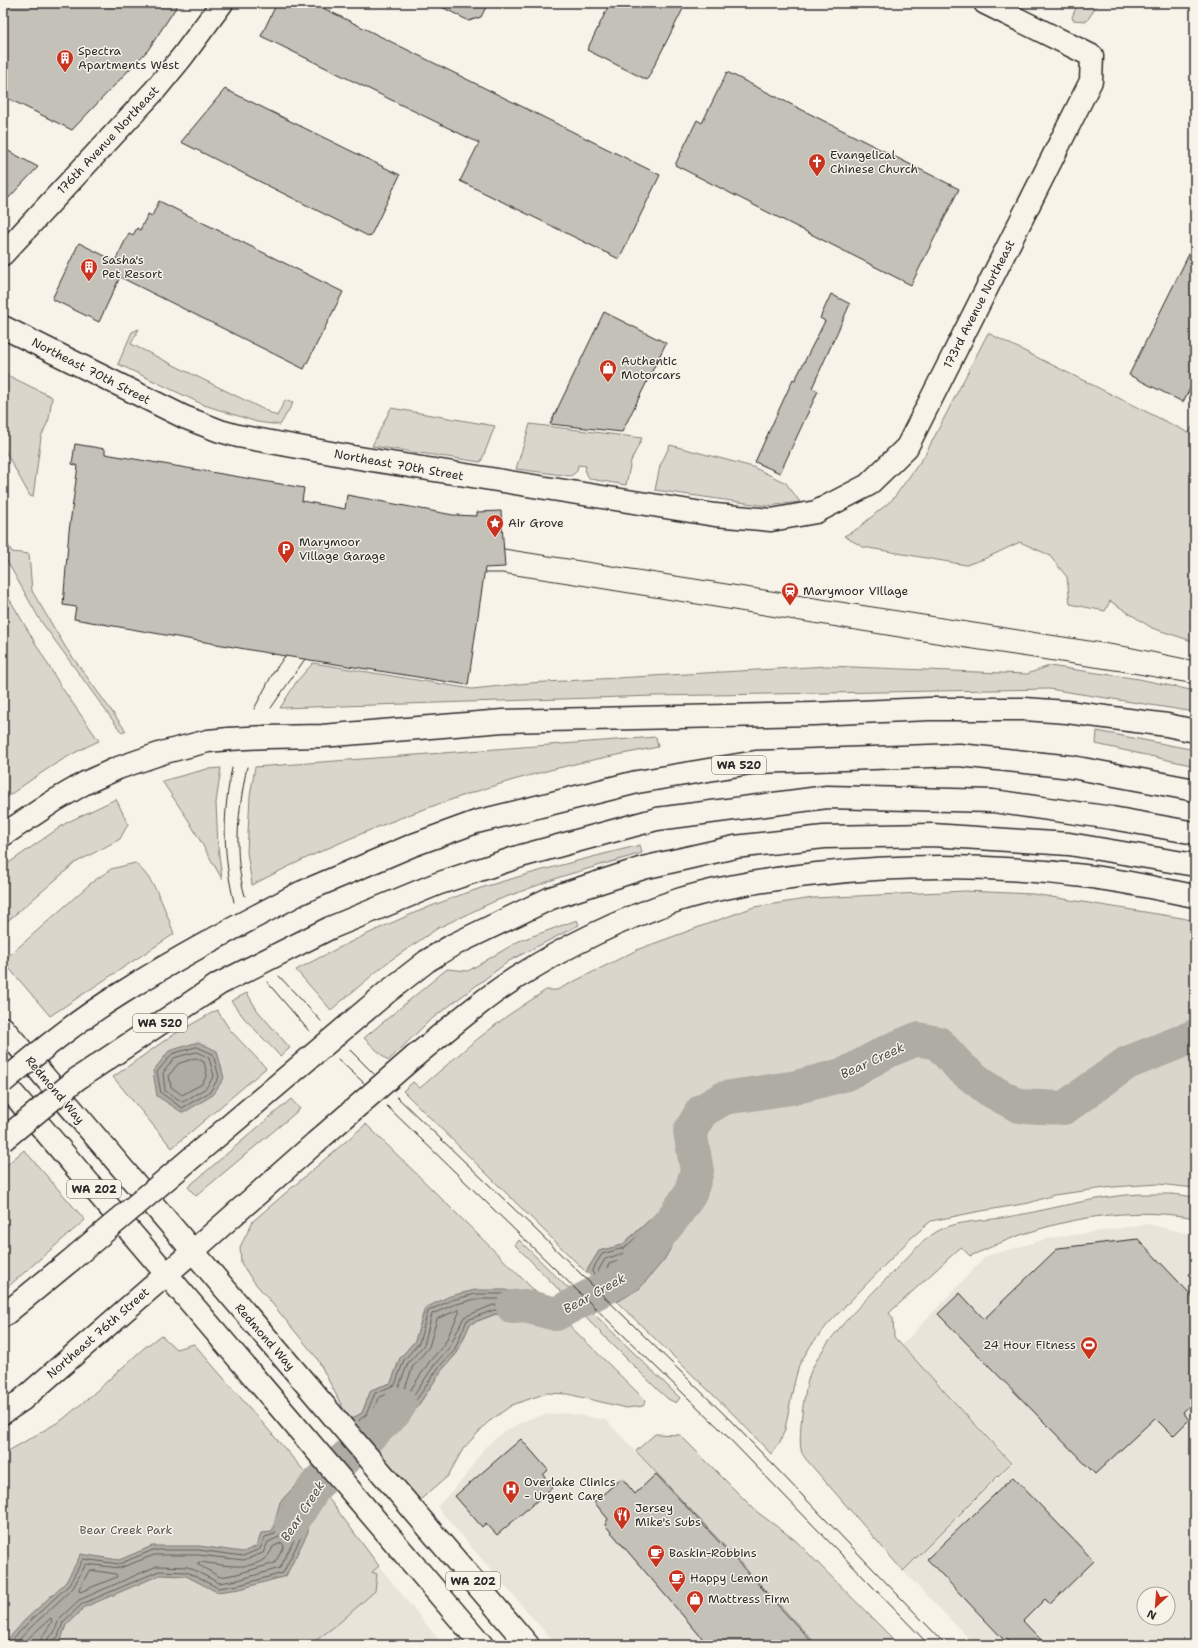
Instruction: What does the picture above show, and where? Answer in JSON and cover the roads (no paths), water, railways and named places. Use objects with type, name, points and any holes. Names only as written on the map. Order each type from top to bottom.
[{"type":"main road","name":"176th Avenue Northeast","points":[[3,254],[155,90],[182,57],[222,3]]},
{"type":"main road","name":"173rd Avenue Northeast","points":[[816,512],[868,485],[907,447],[1090,81],[1092,56],[986,3]]},
{"type":"main road","name":"Northeast 70th Street","points":[[3,327],[184,417],[238,436],[353,457],[715,515],[771,520],[816,512]]},
{"type":"main road","points":[[3,835],[54,801],[85,783],[118,768],[186,746],[229,739],[322,736],[503,721],[812,714],[936,709],[1024,709],[1067,712],[1115,717],[1195,731]]},
{"type":"main road","name":"WA 520","points":[[3,1082],[51,1043],[119,995],[199,947],[300,893],[413,845],[476,822],[637,782],[756,762],[959,755],[1072,767],[1195,790]]},
{"type":"main road","name":"WA 520","points":[[3,1140],[77,1079],[219,984],[330,928],[437,884],[514,858],[657,819],[827,797],[993,801],[1112,818],[1195,834]]},
{"type":"main road","points":[[3,1316],[70,1261],[386,992],[427,961],[453,945],[551,898],[643,868],[735,847],[824,837],[932,835],[1069,844],[1195,866]]},
{"type":"main road","name":"Northeast 76th Street","points":[[3,1413],[22,1400],[414,1057],[473,1008],[516,978],[585,939],[612,926],[672,902],[742,884],[772,878],[850,870],[931,867],[969,868],[1085,876],[1195,896]]},
{"type":"main road","name":"Redmond Way","points":[[3,1028],[192,1252],[528,1645]]},
{"type":"main road","name":"WA 202","points":[[3,1082],[482,1645]]},
{"type":"water","points":[[198,1042],[217,1051],[224,1078],[213,1095],[183,1113],[157,1096],[153,1071],[169,1051]]},
{"type":"water","points":[[677,1195],[698,1199],[664,1260],[640,1288],[617,1302],[586,1272],[599,1251],[622,1245]]},
{"type":"water","points":[[475,1290],[505,1290],[544,1300],[566,1322],[495,1314],[470,1324],[457,1353],[442,1370],[411,1416],[369,1440],[351,1419],[362,1413],[371,1390],[391,1383],[400,1358],[415,1341],[425,1308],[450,1296]]},
{"type":"water","points":[[307,1473],[319,1487],[309,1508],[308,1532],[286,1576],[240,1589],[217,1592],[186,1576],[160,1575],[85,1607],[66,1625],[61,1640],[52,1645],[3,1645],[24,1621],[66,1582],[81,1554],[119,1560],[152,1546],[199,1546],[243,1552],[257,1546],[261,1533],[272,1532],[280,1502]]},
{"type":"waterway","name":"Bear Creek","points":[[513,1307],[525,1306],[556,1314],[626,1277],[690,1194],[697,1171],[690,1131],[702,1111],[724,1098],[797,1087],[846,1074],[888,1051],[917,1039],[938,1043],[960,1067],[988,1089],[1019,1106],[1064,1108],[1127,1063],[1195,1036]]},
{"type":"waterway","name":"Bear Creek","points":[[291,1524],[316,1485],[394,1413],[400,1404]]},
{"type":"tram line","points":[[504,549],[1128,647],[1195,661]]},
{"type":"tram line","points":[[484,573],[502,573],[568,583],[1195,684]]},
{"type":"tram line","points":[[254,709],[273,673],[285,656]]},
{"type":"tram line","points":[[271,708],[305,659]]},
{"type":"tram line","points":[[245,896],[239,864],[238,832],[241,799],[247,767]]},
{"type":"tram line","points":[[232,768],[225,819],[225,835],[230,885],[234,902]]},
{"type":"tram line","points":[[279,976],[321,1021]]},
{"type":"tram line","points":[[267,982],[309,1031]]},
{"type":"tram line","points":[[350,1050],[374,1074]]},
{"type":"tram line","points":[[338,1059],[364,1083]]},
{"type":"tram line","points":[[397,1097],[533,1227],[730,1420],[946,1645]]},
{"type":"tram line","points":[[387,1106],[721,1430],[929,1645]]},
{"type":"place","name":"Spectra Apartments West","points":[[65,73]]},
{"type":"place","name":"Evangelical Chinese Church","points":[[817,177]]},
{"type":"place","name":"Sasha's Pet Resort","points":[[89,282]]},
{"type":"place","name":"Authentic Motorcars","points":[[608,383]]},
{"type":"place","name":"Air Grove","points":[[495,538]]},
{"type":"place","name":"Marymoor Village Garage","points":[[286,564]]},
{"type":"place","name":"Marymoor Village","points":[[790,606]]},
{"type":"place","name":"24 Hour Fitness","points":[[1089,1360]]},
{"type":"place","name":"Overlake Clinics - Urgent Care","points":[[511,1504]]},
{"type":"place","name":"Jersey Mike's Subs","points":[[622,1530]]},
{"type":"place","name":"Baskin-Robbins","points":[[656,1568]]},
{"type":"place","name":"Happy Lemon","points":[[677,1593]]},
{"type":"place","name":"Mattress Firm","points":[[695,1614]]},
{"type":"park label","name":"Bear Creek Park","points":[[126,1530]]}]
